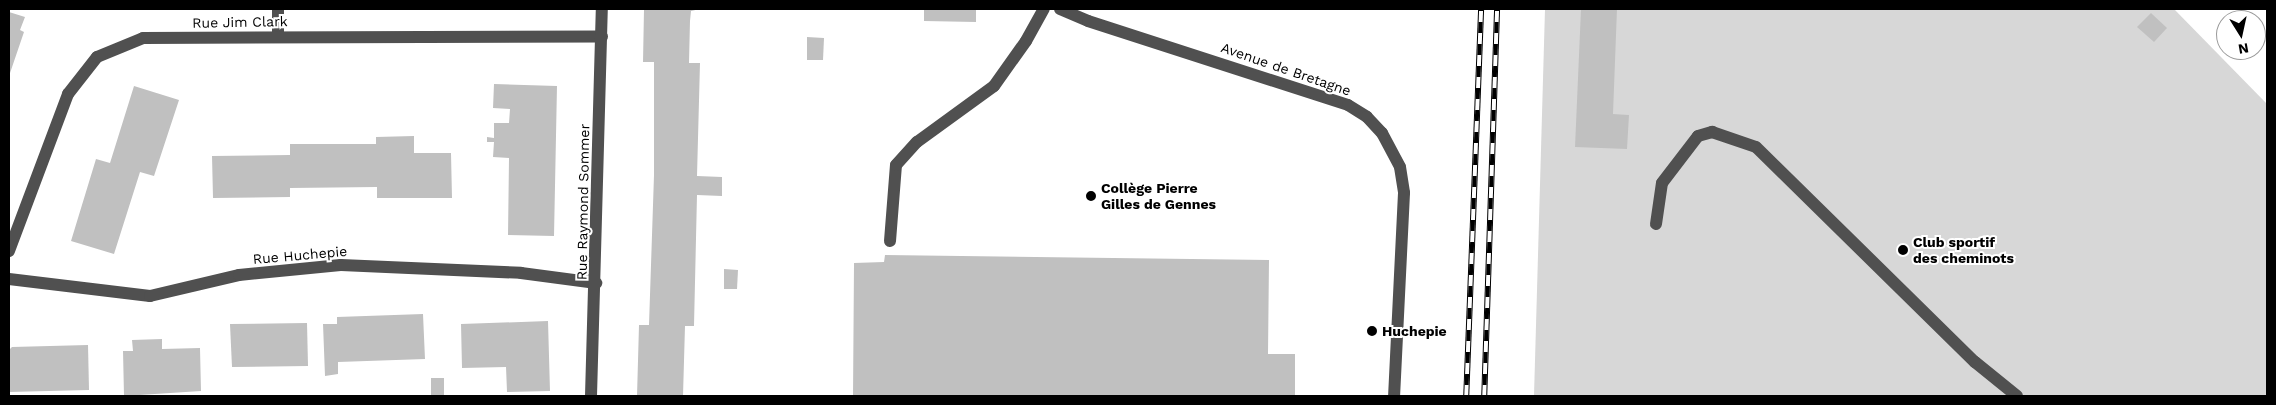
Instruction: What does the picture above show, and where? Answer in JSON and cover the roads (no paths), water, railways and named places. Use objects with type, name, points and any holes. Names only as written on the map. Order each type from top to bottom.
[{"type":"street","points":[[278,9],[278,37]]},
{"type":"street","name":"Rue Raymond Sommer","points":[[591,396],[596,283],[602,9]]},
{"type":"street","points":[[890,241],[896,164],[917,142],[994,86],[1026,41],[1044,9]]},
{"type":"street","name":"Avenue de Bretagne","points":[[1060,9],[1088,21],[1348,105],[1367,116],[1382,133],[1400,167],[1404,193],[1394,396]]},
{"type":"street","name":"Rue Jim Clark","points":[[9,251],[68,94],[97,57],[143,38],[602,36]]},
{"type":"street","points":[[1656,224],[1662,183],[1698,136],[1712,132],[1756,147],[1975,362],[2018,396]]},
{"type":"street","name":"Rue Huchepie","points":[[9,279],[150,296],[239,275],[340,265],[521,273],[596,283]]},
{"type":"railway","points":[[1466,396],[1481,9]]},
{"type":"railway","points":[[1484,396],[1497,9]]},
{"type":"place","name":"Collège Pierre Gilles de Gennes","points":[[1091,196]]},
{"type":"place","name":"Club sportif des cheminots","points":[[1903,250]]},
{"type":"place","name":"Huchepie","points":[[1372,331]]}]
